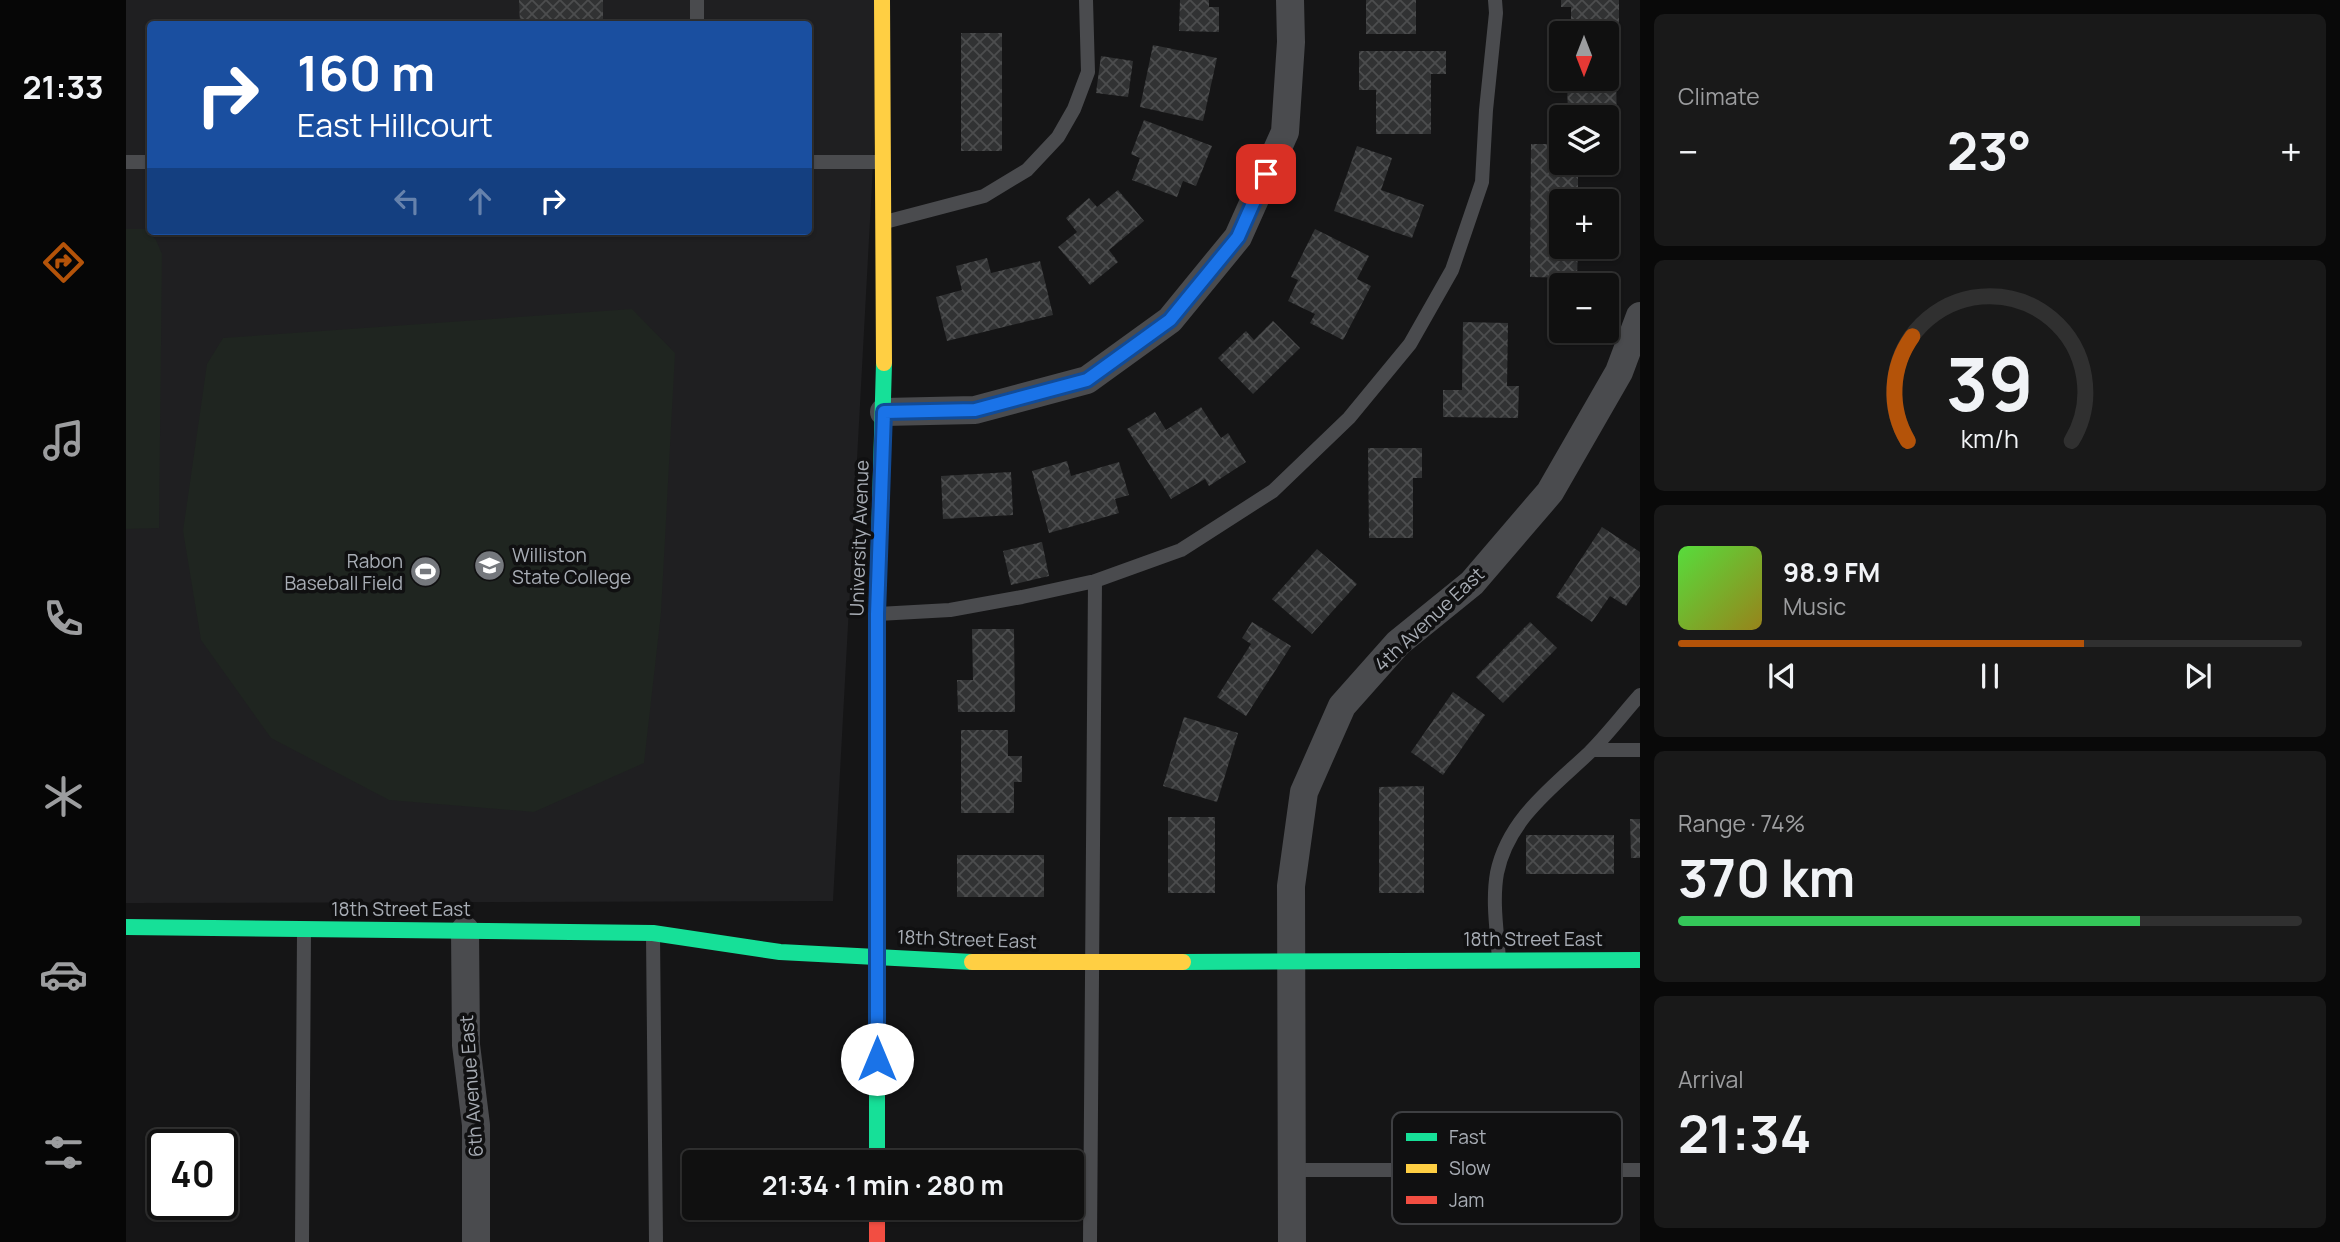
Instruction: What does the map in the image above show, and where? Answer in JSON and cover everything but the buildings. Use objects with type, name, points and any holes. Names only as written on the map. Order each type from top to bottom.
[{"type":"street","name":"University Avenue","points":[[877,1150],[877,614],[884,412],[885,222],[882,0]]},
{"type":"street","points":[[884,412],[975,410],[1087,380],[1170,320],[1238,237],[1285,132],[1291,42],[1290,0]]},
{"type":"street","name":"4th Avenue East","points":[[1292,1242],[1294,1170],[1291,886],[1304,792],[1342,706],[1398,643],[1472,583],[1549,492],[1619,372],[1640,316]]},
{"type":"street","name":"18th Street East","points":[[126,927],[653,933],[780,952],[999,963],[1640,960]]},
{"type":"street","name":"6th Avenue East","points":[[465,930],[466,1045],[476,1125],[476,1242]]},
{"type":"street","points":[[877,1220],[877,1242]]},
{"type":"lane","points":[[697,0],[697,21]]},
{"type":"lane","points":[[885,222],[984,196],[1027,170],[1058,137],[1074,109],[1088,72],[1086,0]]},
{"type":"lane","points":[[877,614],[950,610],[1022,597],[1095,581],[1181,550],[1273,491],[1349,418],[1410,344],[1452,270],[1482,182],[1495,0]]},
{"type":"lane","points":[[126,162],[147,162]]},
{"type":"lane","points":[[812,162],[883,162]]},
{"type":"lane","points":[[1090,1242],[1095,581]]},
{"type":"lane","points":[[1500,960],[1495,906],[1497,873],[1508,841],[1532,805],[1592,750],[1640,695]]},
{"type":"lane","points":[[1592,750],[1640,750]]},
{"type":"lane","points":[[302,1242],[304,930]]},
{"type":"lane","points":[[653,933],[656,1242]]},
{"type":"lane","points":[[1294,1170],[1392,1170]]},
{"type":"lane","points":[[1622,1170],[1640,1170]]},
{"type":"shaded area","name":"Williston State College","points":[[126,0],[882,0],[833,901],[126,903]]},
{"type":"shaded area","points":[[126,229],[146,229],[147,235],[151,235],[156,240],[162,254],[159,528],[126,529]]},
{"type":"shaded area","name":"Rabon Baseball Field","points":[[632,309],[675,353],[661,613],[644,763],[534,812],[389,800],[271,738],[201,640],[183,531],[207,364],[223,338]]},
{"type":"traffic: fast","points":[[877,1150],[877,614],[884,363]]},
{"type":"traffic: fast","points":[[126,927],[653,933],[780,952],[972,962]]},
{"type":"traffic: fast","points":[[1183,962],[1640,960]]},
{"type":"traffic: slow","points":[[882,0],[884,363]]},
{"type":"traffic: slow","points":[[972,962],[1183,962]]},
{"type":"traffic: jam","points":[[877,1220],[877,1242]]},
{"type":"place","name":"Williston State College","points":[[489,566]]},
{"type":"place","name":"Rabon Baseball Field","points":[[426,572]]},
{"type":"route","points":[[877,1059],[877,614],[884,412],[975,410],[1087,380],[1170,320],[1238,237],[1266,174]]}]
